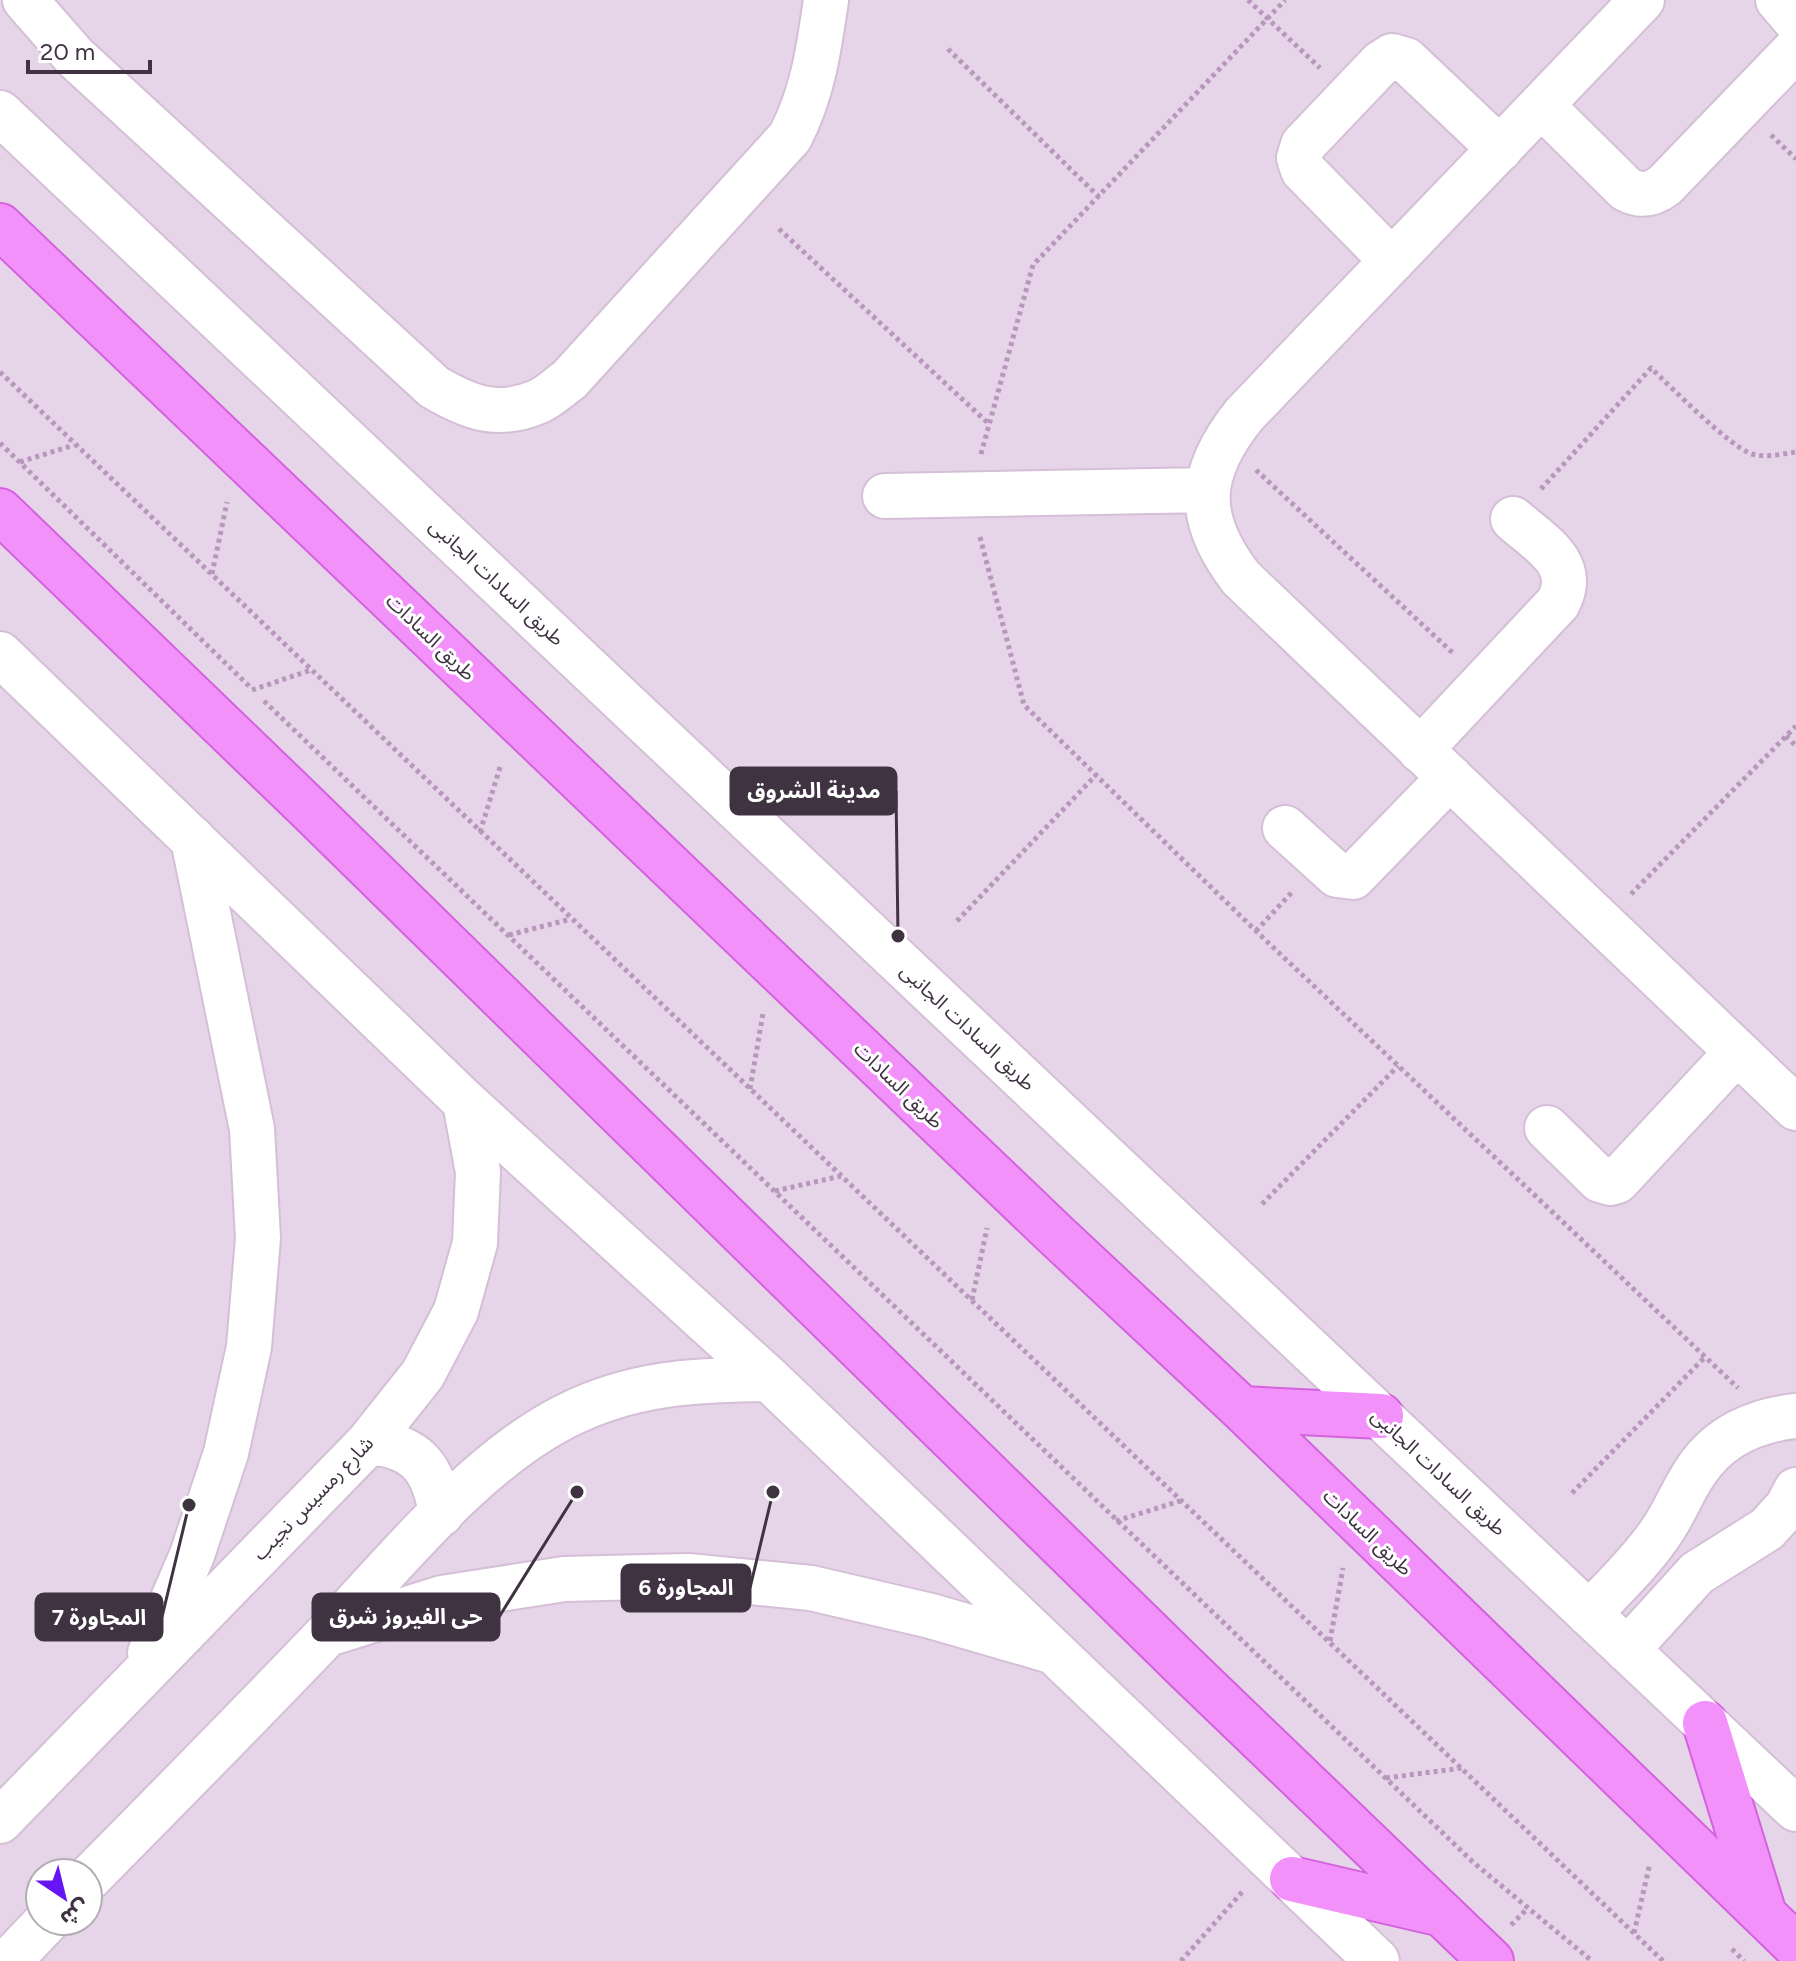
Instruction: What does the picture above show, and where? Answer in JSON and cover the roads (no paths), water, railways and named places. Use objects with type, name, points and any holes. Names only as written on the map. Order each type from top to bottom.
[{"type":"main road","name":"طريق السادات","points":[[0,226],[1044,1224],[1242,1409],[1796,1946]]},
{"type":"main road","points":[[0,511],[306,806],[1190,1672],[1491,1961]]},
{"type":"main road","points":[[1242,1409],[1381,1416]]},
{"type":"main road","points":[[1705,1723],[1765,1917]]},
{"type":"main road","points":[[1282,1870],[1444,1915]]},
{"type":"street","points":[[25,0],[75,57],[434,387],[466,406],[502,411],[538,402],[569,380],[790,137],[803,113],[818,60],[826,0]]},
{"type":"street","points":[[1642,0],[1244,415],[1224,440],[1213,464],[1208,490],[1210,522],[1222,553],[1241,578],[1796,1108]]},
{"type":"street","points":[[1778,0],[1796,21]]},
{"type":"street","points":[[1541,105],[1626,189],[1646,195],[1665,185],[1796,49]]},
{"type":"street","points":[[1392,261],[1300,164],[1303,145],[1350,95],[1386,58],[1400,57],[1500,149]]},
{"type":"street","name":"طريق السادات الجانبى","points":[[0,113],[1796,1809]]},
{"type":"street","points":[[885,496],[1208,490]]},
{"type":"street","points":[[1285,828],[1337,875],[1353,877],[1435,763],[1484,682],[1558,603],[1566,580],[1563,569],[1557,558],[1513,519]]},
{"type":"street","points":[[0,654],[465,1102],[769,1379],[1377,1961]]},
{"type":"street","points":[[140,1677],[192,1555],[226,1453],[249,1347],[258,1238],[252,1129],[193,839]]},
{"type":"street","points":[[1547,1128],[1600,1180],[1617,1181],[1737,1052]]},
{"type":"street","name":"شارع رمسيس نجيب","points":[[0,1821],[369,1442],[423,1374],[456,1311],[475,1243],[478,1172],[465,1102]]},
{"type":"street","points":[[104,1863],[441,1514],[508,1453],[564,1417],[625,1392],[691,1380],[769,1379]]},
{"type":"street","points":[[1589,1614],[1643,1558],[1675,1512],[1698,1468],[1718,1446],[1742,1429],[1783,1418]]},
{"type":"street","points":[[369,1442],[391,1444],[412,1453],[428,1470],[437,1490],[441,1514]]},
{"type":"street","points":[[1627,1650],[1697,1573],[1767,1529],[1787,1507],[1796,1490]]},
{"type":"street","points":[[1675,1512],[1719,1557]]},
{"type":"street","points":[[326,1635],[442,1598],[564,1579],[688,1576],[811,1588],[931,1616],[1054,1652]]},
{"type":"place","name":"مدينة الشروق","points":[[898,936]]},
{"type":"place","name":"حى الفيروز شرق","points":[[577,1492]]},
{"type":"place","name":"المجاورة 6","points":[[773,1492]]},
{"type":"place","name":"المجاورة 7","points":[[189,1505]]}]
